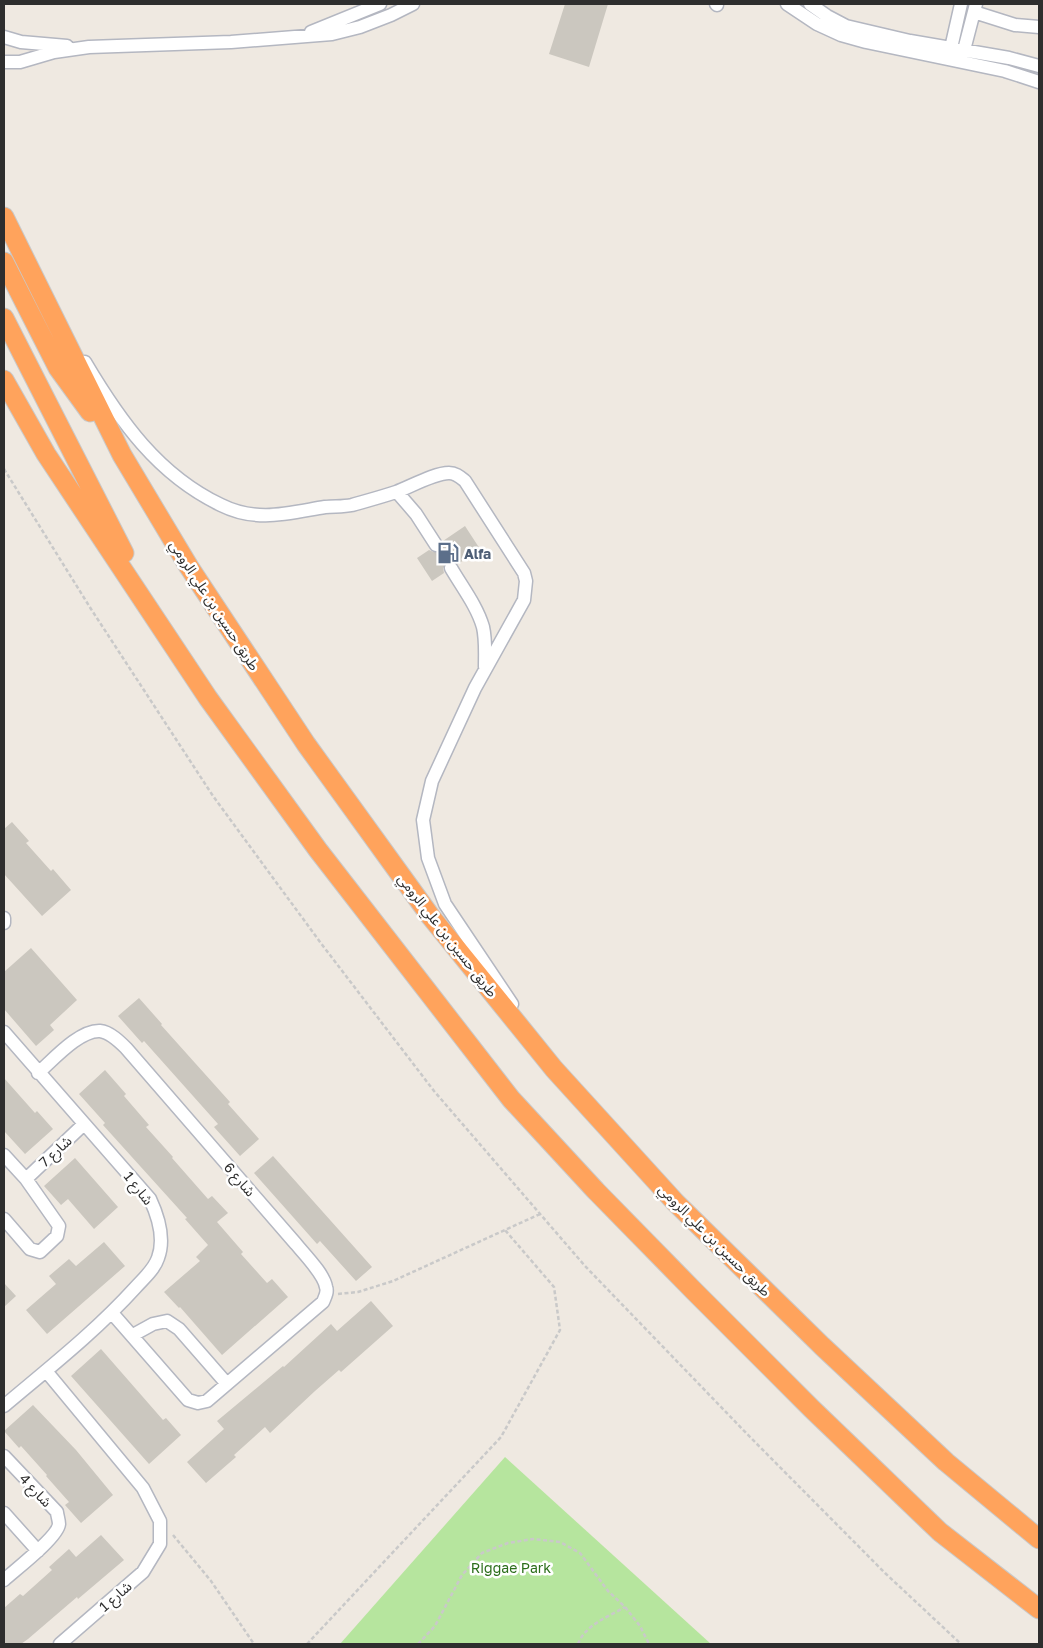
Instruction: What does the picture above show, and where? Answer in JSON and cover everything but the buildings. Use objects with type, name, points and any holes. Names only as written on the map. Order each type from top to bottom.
[{"type":"highway","name":"طريق حسين بن علي الرومي","points":[[4,217],[122,455],[189,567],[306,744],[431,917],[554,1069],[675,1202],[822,1346],[946,1462],[1039,1539]]},
{"type":"highway","points":[[4,262],[58,368],[122,455]]},
{"type":"highway","points":[[4,318],[168,638]]},
{"type":"highway","points":[[4,380],[46,454],[208,698],[318,850],[511,1099],[622,1218],[812,1409],[940,1532],[1039,1609]]},
{"type":"street","points":[[302,36],[380,4]]},
{"type":"street","points":[[4,62],[20,62],[54,52],[89,47],[231,42],[332,34],[360,27],[413,4]]},
{"type":"street","points":[[786,4],[817,24],[841,35],[1005,71],[1039,82]]},
{"type":"street","points":[[810,4],[846,26],[910,41],[1009,58],[1039,66]]},
{"type":"street","points":[[951,48],[961,4]]},
{"type":"street","points":[[964,50],[975,8],[1015,25],[1039,27]]},
{"type":"street","points":[[4,37],[20,42],[89,47]]},
{"type":"street","points":[[1005,71],[1009,58]]},
{"type":"street","points":[[20,252],[101,389],[125,423],[157,462],[185,485],[223,506],[253,515],[284,515],[326,507],[350,505],[397,492],[424,480],[448,473],[458,475],[465,481],[524,573],[526,581],[524,600],[484,670],[432,780],[423,820],[428,858],[445,904],[554,1069]]},
{"type":"street","points":[[397,492],[410,506],[436,545]]},
{"type":"street","points":[[450,568],[474,605],[483,628],[486,649],[484,670]]},
{"type":"street","name":"شارع 6","points":[[38,1073],[82,1035],[101,1031],[115,1038],[133,1056],[296,1244],[320,1274],[326,1286],[326,1295]]},
{"type":"street","name":"شارع 1","points":[[4,1032],[38,1073],[150,1198],[156,1213],[160,1246],[158,1259],[150,1272],[112,1313],[4,1406]]},
{"type":"street","name":"شارع 7","points":[[26,1179],[84,1124]]},
{"type":"street","points":[[4,1155],[26,1179],[59,1226],[57,1236],[40,1252],[30,1249],[4,1219]]},
{"type":"street","points":[[112,1313],[188,1400],[198,1403],[207,1401],[323,1302],[326,1295]]},
{"type":"street","points":[[133,1335],[153,1324],[167,1321],[179,1329],[227,1384]]},
{"type":"street","name":"شارع 1","points":[[46,1371],[143,1488],[160,1521],[160,1544],[143,1572],[60,1644]]},
{"type":"street","name":"شارع 4","points":[[4,1456],[57,1512],[59,1524],[56,1532],[4,1580]]},
{"type":"street","points":[[4,1513],[38,1550]]},
{"type":"path","points":[[4,469],[91,609],[213,796],[320,942],[434,1091],[584,1266],[885,1573],[961,1644]]},
{"type":"path","points":[[326,1295],[358,1292],[393,1281],[540,1214]]},
{"type":"path","points":[[307,1644],[501,1437],[560,1330],[554,1287],[505,1230]]},
{"type":"path","points":[[160,1521],[181,1543],[211,1581],[254,1644]]},
{"type":"path","points":[[418,1644],[435,1626],[462,1575],[482,1553],[508,1543],[533,1539],[560,1542],[580,1553],[608,1591],[625,1607],[640,1626],[649,1644]]},
{"type":"path","points":[[578,1644],[589,1628],[625,1607]]},
{"type":"green space","name":"Riggae Park","points":[[505,1457],[711,1644],[340,1644]]},
{"type":"tunnel","points":[[436,545],[451,568]]},
{"type":"place","name":"Alfa","points":[[448,553]]}]
